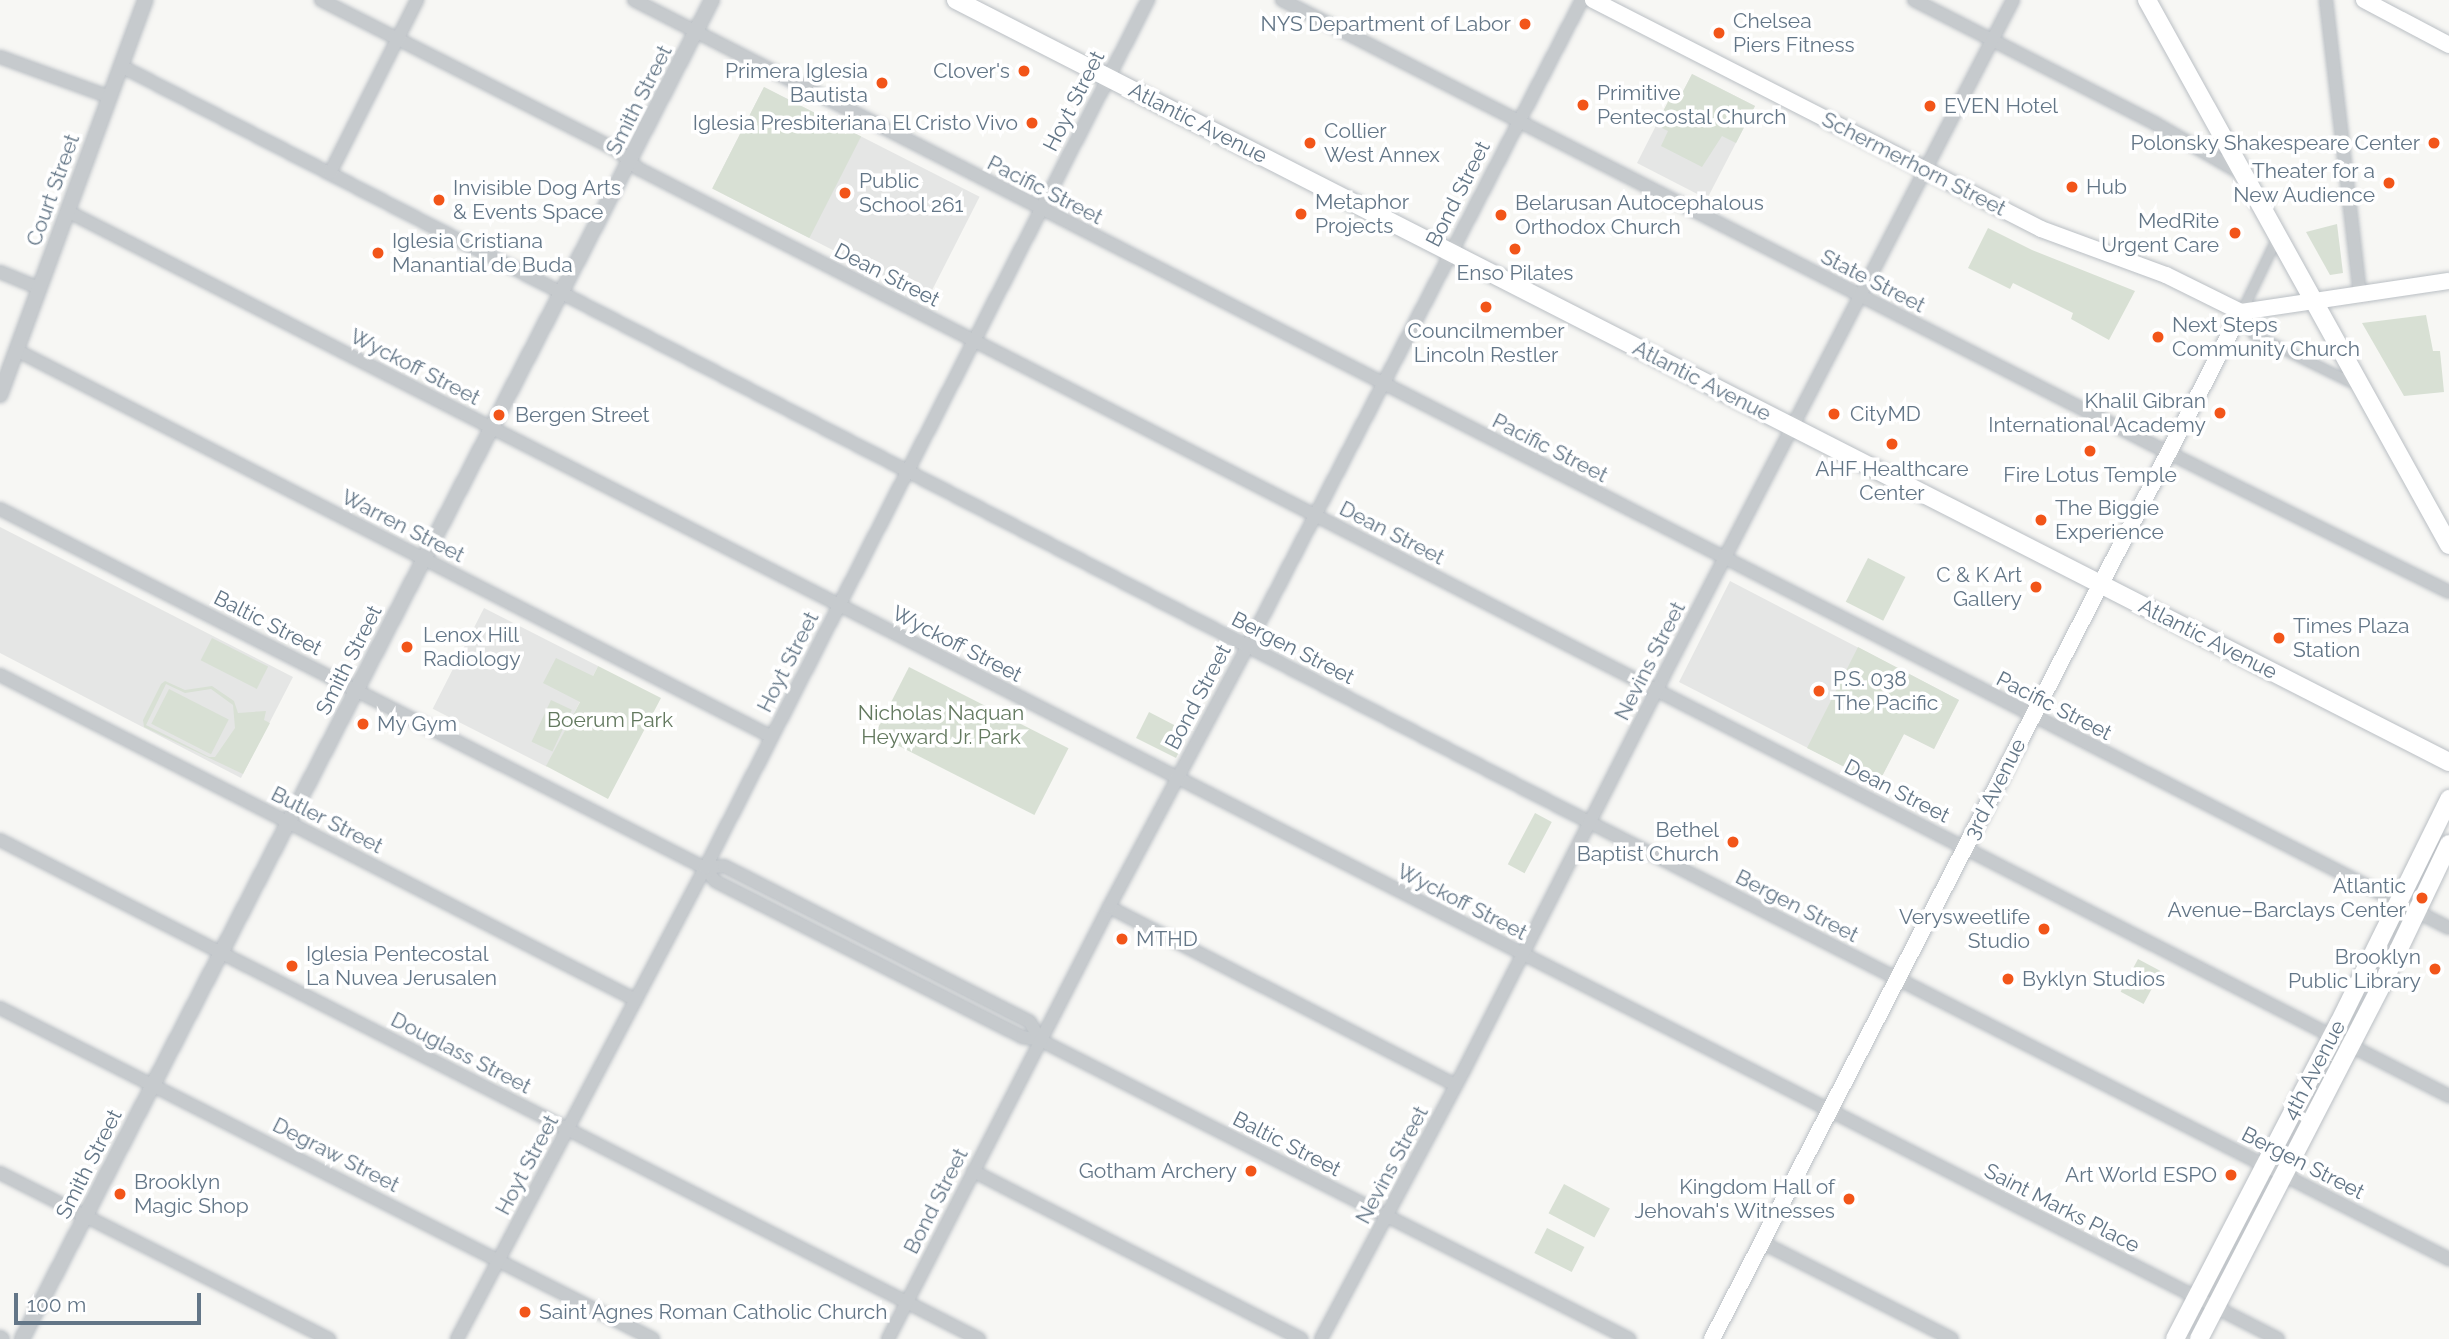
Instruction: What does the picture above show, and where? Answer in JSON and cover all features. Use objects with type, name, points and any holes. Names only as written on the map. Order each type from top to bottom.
[{"type":"main road","name":"Atlantic Avenue","points":[[956,0],[2449,762]]},
{"type":"main road","name":"Schermerhorn Street","points":[[1593,0],[2041,229],[2166,275],[2241,312]]},
{"type":"main road","points":[[2147,0],[2449,545]]},
{"type":"main road","points":[[2364,0],[2449,45]]},
{"type":"main road","points":[[2241,312],[2449,281]]},
{"type":"main road","name":"3rd Avenue","points":[[1712,1339],[2241,312]]},
{"type":"main road","name":"4th Avenue","points":[[2199,1339],[2282,1173],[2351,1046],[2449,799]]},
{"type":"main road","name":"4th Avenue","points":[[2175,1339],[2333,1036],[2408,906],[2449,844]]},
{"type":"street","name":"Court Street","points":[[0,395],[145,0]]},
{"type":"street","name":"Dean Street","points":[[321,0],[618,151],[639,169],[2449,1096]]},
{"type":"street","points":[[330,173],[417,0]]},
{"type":"street","name":"Pacific Street","points":[[634,0],[2449,928]]},
{"type":"street","name":"Smith Street","points":[[22,1339],[563,295],[712,0]]},
{"type":"street","name":"Hoyt Street","points":[[457,1339],[705,868],[972,340],[1148,0]]},
{"type":"street","name":"State Street","points":[[1282,0],[2168,453],[2449,592]]},
{"type":"street","name":"Bond Street","points":[[888,1339],[1108,907],[1247,646],[1582,0]]},
{"type":"street","points":[[1914,0],[2156,124],[2241,173]]},
{"type":"street","name":"Nevins Street","points":[[1321,1339],[1456,1085],[1588,822],[2013,0]]},
{"type":"street","points":[[2326,0],[2360,295]]},
{"type":"street","points":[[0,57],[110,97]]},
{"type":"street","name":"Bergen Street","points":[[121,66],[1588,822],[2449,1259]]},
{"type":"street","name":"Wyckoff Street","points":[[68,211],[1829,1111]]},
{"type":"street","name":"3rd Avenue","points":[[2241,312],[2277,237]]},
{"type":"street","points":[[0,272],[39,289]]},
{"type":"street","points":[[2241,312],[2253,334],[2363,388]]},
{"type":"street","name":"Warren Street","points":[[16,350],[772,737]]},
{"type":"street","name":"Baltic Street","points":[[0,509],[705,868],[715,881],[1022,1037],[1040,1040],[1629,1339]]},
{"type":"street","name":"Butler Street","points":[[0,675],[636,1000]]},
{"type":"street","name":"Douglass Street","points":[[0,840],[979,1339]]},
{"type":"street","points":[[1108,907],[1456,1085]]},
{"type":"street","name":"Degraw Street","points":[[0,1007],[653,1339]]},
{"type":"street","name":"Saint Marks Place","points":[[1829,1111],[2278,1339]]},
{"type":"street","points":[[973,1171],[1301,1339]]},
{"type":"street","points":[[0,1173],[329,1339]]},
{"type":"street","points":[[1761,1242],[1952,1339]]},
{"type":"shaded area","points":[[1692,74],[1755,106],[1707,199],[1637,163],[1670,98],[1678,101]]},
{"type":"shaded area","name":"Public School 261","points":[[764,87],[980,197],[928,298],[712,189]]},
{"type":"shaded area","points":[[0,527],[293,677],[241,778],[0,653]]},
{"type":"shaded area","name":"P.S. 038 The Pacific","points":[[1730,581],[1959,700],[1934,749],[1904,734],[1878,784],[1679,682]]},
{"type":"shaded area","points":[[484,608],[598,666],[547,767],[433,709]]},
{"type":"green space","points":[[1692,74],[1755,106],[1736,143],[1722,136],[1702,167],[1661,146],[1668,131],[1656,125],[1670,98],[1678,101]]},
{"type":"green space","points":[[764,87],[861,136],[809,238],[712,189]]},
{"type":"green space","points":[[2337,224],[2343,273],[2330,275],[2306,232]]},
{"type":"green space","points":[[1988,228],[2032,250],[2135,291],[2109,340],[2071,319],[2073,313],[2013,283],[2010,289],[1968,268]]},
{"type":"green space","points":[[2426,315],[2433,351],[2440,351],[2444,392],[2404,396],[2362,323]]},
{"type":"green space","points":[[1868,558],[1905,577],[1883,621],[1846,602]]},
{"type":"green space","points":[[212,638],[268,667],[257,689],[201,660]]},
{"type":"green space","points":[[1858,647],[1959,700],[1934,749],[1904,734],[1878,784],[1807,748]]},
{"type":"green space","name":"Boerum Park","points":[[556,658],[593,676],[598,666],[661,698],[608,799],[546,766],[580,702],[543,683]]},
{"type":"green space","name":"Nicholas Naquan Heyward Jr. Park","points":[[909,667],[1068,748],[1034,815],[875,734]]},
{"type":"green space","points":[[165,681],[185,690],[212,686],[234,701],[238,713],[266,711],[264,720],[270,723],[243,774],[144,727],[143,720]],"holes":[[[166,684],[185,693],[211,689],[233,705],[235,728],[215,757],[209,757],[146,725]]]},
{"type":"green space","points":[[169,689],[229,719],[211,754],[151,724]]},
{"type":"green space","points":[[551,700],[572,710],[552,751],[532,742]]},
{"type":"green space","points":[[1149,712],[1178,727],[1173,736],[1184,742],[1176,758],[1136,738]]},
{"type":"green space","points":[[1535,813],[1552,822],[1525,873],[1508,864]]},
{"type":"green space","points":[[2138,959],[2161,971],[2144,1004],[2121,992]]},
{"type":"green space","points":[[1564,1184],[1610,1208],[1594,1238],[1549,1213]]},
{"type":"green space","points":[[1547,1228],[1584,1247],[1572,1272],[1534,1253]]},
{"type":"place","name":"NYS Department of Labor","points":[[1525,24]]},
{"type":"place","name":"Chelsea Piers Fitness","points":[[1719,33]]},
{"type":"place","name":"Clover's","points":[[1024,71]]},
{"type":"place","name":"Primera Iglesia Bautista","points":[[882,83]]},
{"type":"place","name":"Primitive Pentecostal Church","points":[[1583,105]]},
{"type":"place","name":"EVEN Hotel","points":[[1930,106]]},
{"type":"place","name":"Iglesia Presbiteriana El Cristo Vivo","points":[[1032,123]]},
{"type":"place","name":"Collier West Annex","points":[[1310,143]]},
{"type":"place","name":"Polonsky Shakespeare Center","points":[[2434,143]]},
{"type":"place","name":"Theater for a New Audience","points":[[2389,183]]},
{"type":"place","name":"Hub","points":[[2072,187]]},
{"type":"place","name":"Public School 261","points":[[845,193]]},
{"type":"place","name":"Invisible Dog Arts & Events Space","points":[[439,200]]},
{"type":"place","name":"Metaphor Projects","points":[[1301,214]]},
{"type":"place","name":"Belarusan Autocephalous Orthodox Church","points":[[1501,215]]},
{"type":"place","name":"MedRite Urgent Care","points":[[2235,233]]},
{"type":"place","name":"Enso Pilates","points":[[1515,249]]},
{"type":"place","name":"Iglesia Cristiana Manantial de Buda","points":[[378,253]]},
{"type":"place","name":"Councilmember Lincoln Restler","points":[[1486,307]]},
{"type":"place","name":"Next Steps Community Church","points":[[2158,337]]},
{"type":"place","name":"Khalil Gibran International Academy","points":[[2220,413]]},
{"type":"place","name":"CityMD","points":[[1834,414]]},
{"type":"place","name":"Bergen Street","points":[[499,415]]},
{"type":"place","name":"AHF Healthcare Center","points":[[1892,444]]},
{"type":"place","name":"Fire Lotus Temple","points":[[2090,451]]},
{"type":"place","name":"The Biggie Experience","points":[[2041,520]]},
{"type":"place","name":"C & K Art Gallery","points":[[2036,587]]},
{"type":"place","name":"Times Plaza Station","points":[[2279,638]]},
{"type":"place","name":"Lenox Hill Radiology","points":[[407,647]]},
{"type":"place","name":"P.S. 038 The Pacific","points":[[1819,691]]},
{"type":"place","name":"My Gym","points":[[363,724]]},
{"type":"place","name":"Bethel Baptist Church","points":[[1733,842]]},
{"type":"place","name":"Atlantic Avenue–Barclays Center","points":[[2422,898]]},
{"type":"place","name":"Verysweetlife Studio","points":[[2044,929]]},
{"type":"place","name":"MTHD","points":[[1122,939]]},
{"type":"place","name":"Iglesia Pentecostal La Nuvea Jerusalen","points":[[292,966]]},
{"type":"place","name":"Brooklyn Public Library","points":[[2435,969]]},
{"type":"place","name":"Byklyn Studios","points":[[2008,979]]},
{"type":"place","name":"Gotham Archery","points":[[1251,1171]]},
{"type":"place","name":"Art World ESPO","points":[[2231,1175]]},
{"type":"place","name":"Brooklyn Magic Shop","points":[[120,1194]]},
{"type":"place","name":"Kingdom Hall of Jehovah's Witnesses","points":[[1849,1199]]},
{"type":"place","name":"Saint Agnes Roman Catholic Church","points":[[525,1312]]}]
